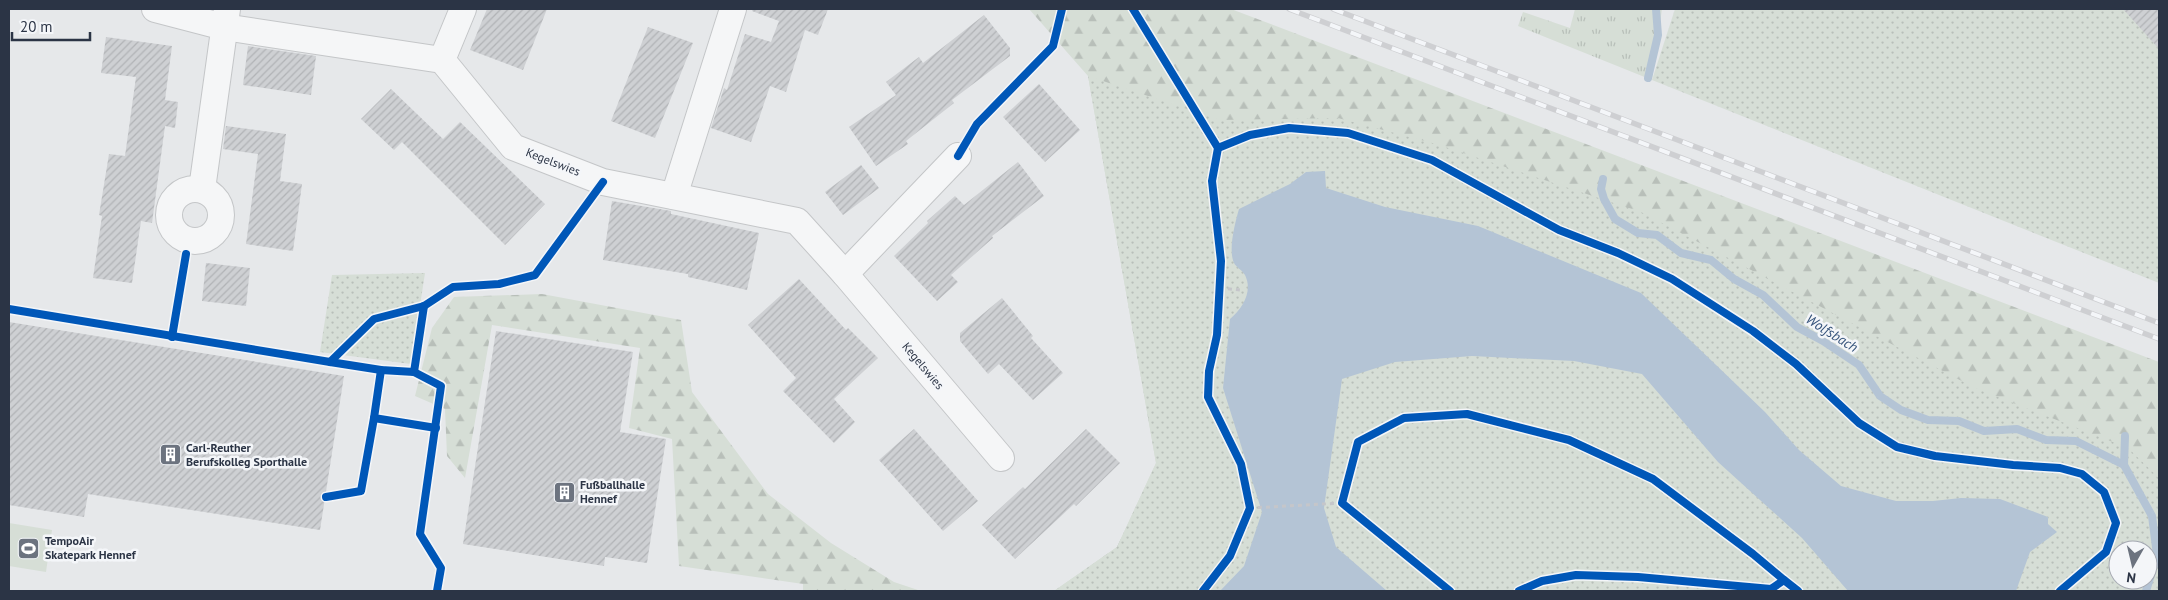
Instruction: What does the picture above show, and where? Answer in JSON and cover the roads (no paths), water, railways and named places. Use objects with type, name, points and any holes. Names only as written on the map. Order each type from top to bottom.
[{"type":"street","points":[[155,9],[226,18],[442,60],[463,9]]},
{"type":"street","points":[[674,196],[733,9]]},
{"type":"street","points":[[202,189],[226,18]]},
{"type":"street","name":"Kegelswies","points":[[442,60],[513,147],[603,182],[797,221],[845,274],[1001,458]]},
{"type":"street","points":[[845,274],[958,156]]},
{"type":"street","points":[[202,189],[216,199],[221,215],[220,224],[208,238],[189,247],[171,226],[169,209],[172,201],[185,190],[202,189]]},
{"type":"water","points":[[1325,171],[1326,188],[1385,207],[1478,226],[1641,293],[1765,412],[1799,450],[1841,486],[1896,501],[1933,501],[1961,498],[2000,499],[2048,517],[2048,524],[2057,532],[2030,552],[2016,591],[1848,591],[1802,538],[1718,462],[1642,374],[1574,361],[1472,356],[1395,362],[1342,379],[1324,508],[1336,547],[1387,591],[1220,591],[1244,566],[1262,512],[1223,388],[1230,319],[1243,304],[1248,287],[1245,275],[1232,258],[1233,236],[1239,209],[1290,184],[1306,172]]},
{"type":"waterway","name":"Wolfsbach","points":[[1648,78],[1658,35],[1656,9]]},
{"type":"waterway","name":"Wolfsbach","points":[[1603,179],[1601,189],[1604,199],[1615,219],[1638,233],[1657,235],[1681,253],[1711,260],[1734,279],[1763,295],[1797,327],[1823,341],[1859,365],[1880,396],[1901,410],[1928,420],[1959,421],[1984,431],[2017,429],[2046,440],[2076,441],[2124,465],[2152,516],[2157,555],[2146,591]]},
{"type":"waterway","points":[[2124,465],[2125,436]]},
{"type":"railway","points":[[1289,9],[2159,339]]},
{"type":"railway","points":[[1333,9],[2159,323]]},
{"type":"place","name":"Carl-Reuther Berufskolleg Sporthalle","points":[[170,455]]},
{"type":"place","name":"Fußballhalle Hennef","points":[[564,492]]},
{"type":"place","name":"TempoAir Skatepark Hennef","points":[[29,548]]}]
